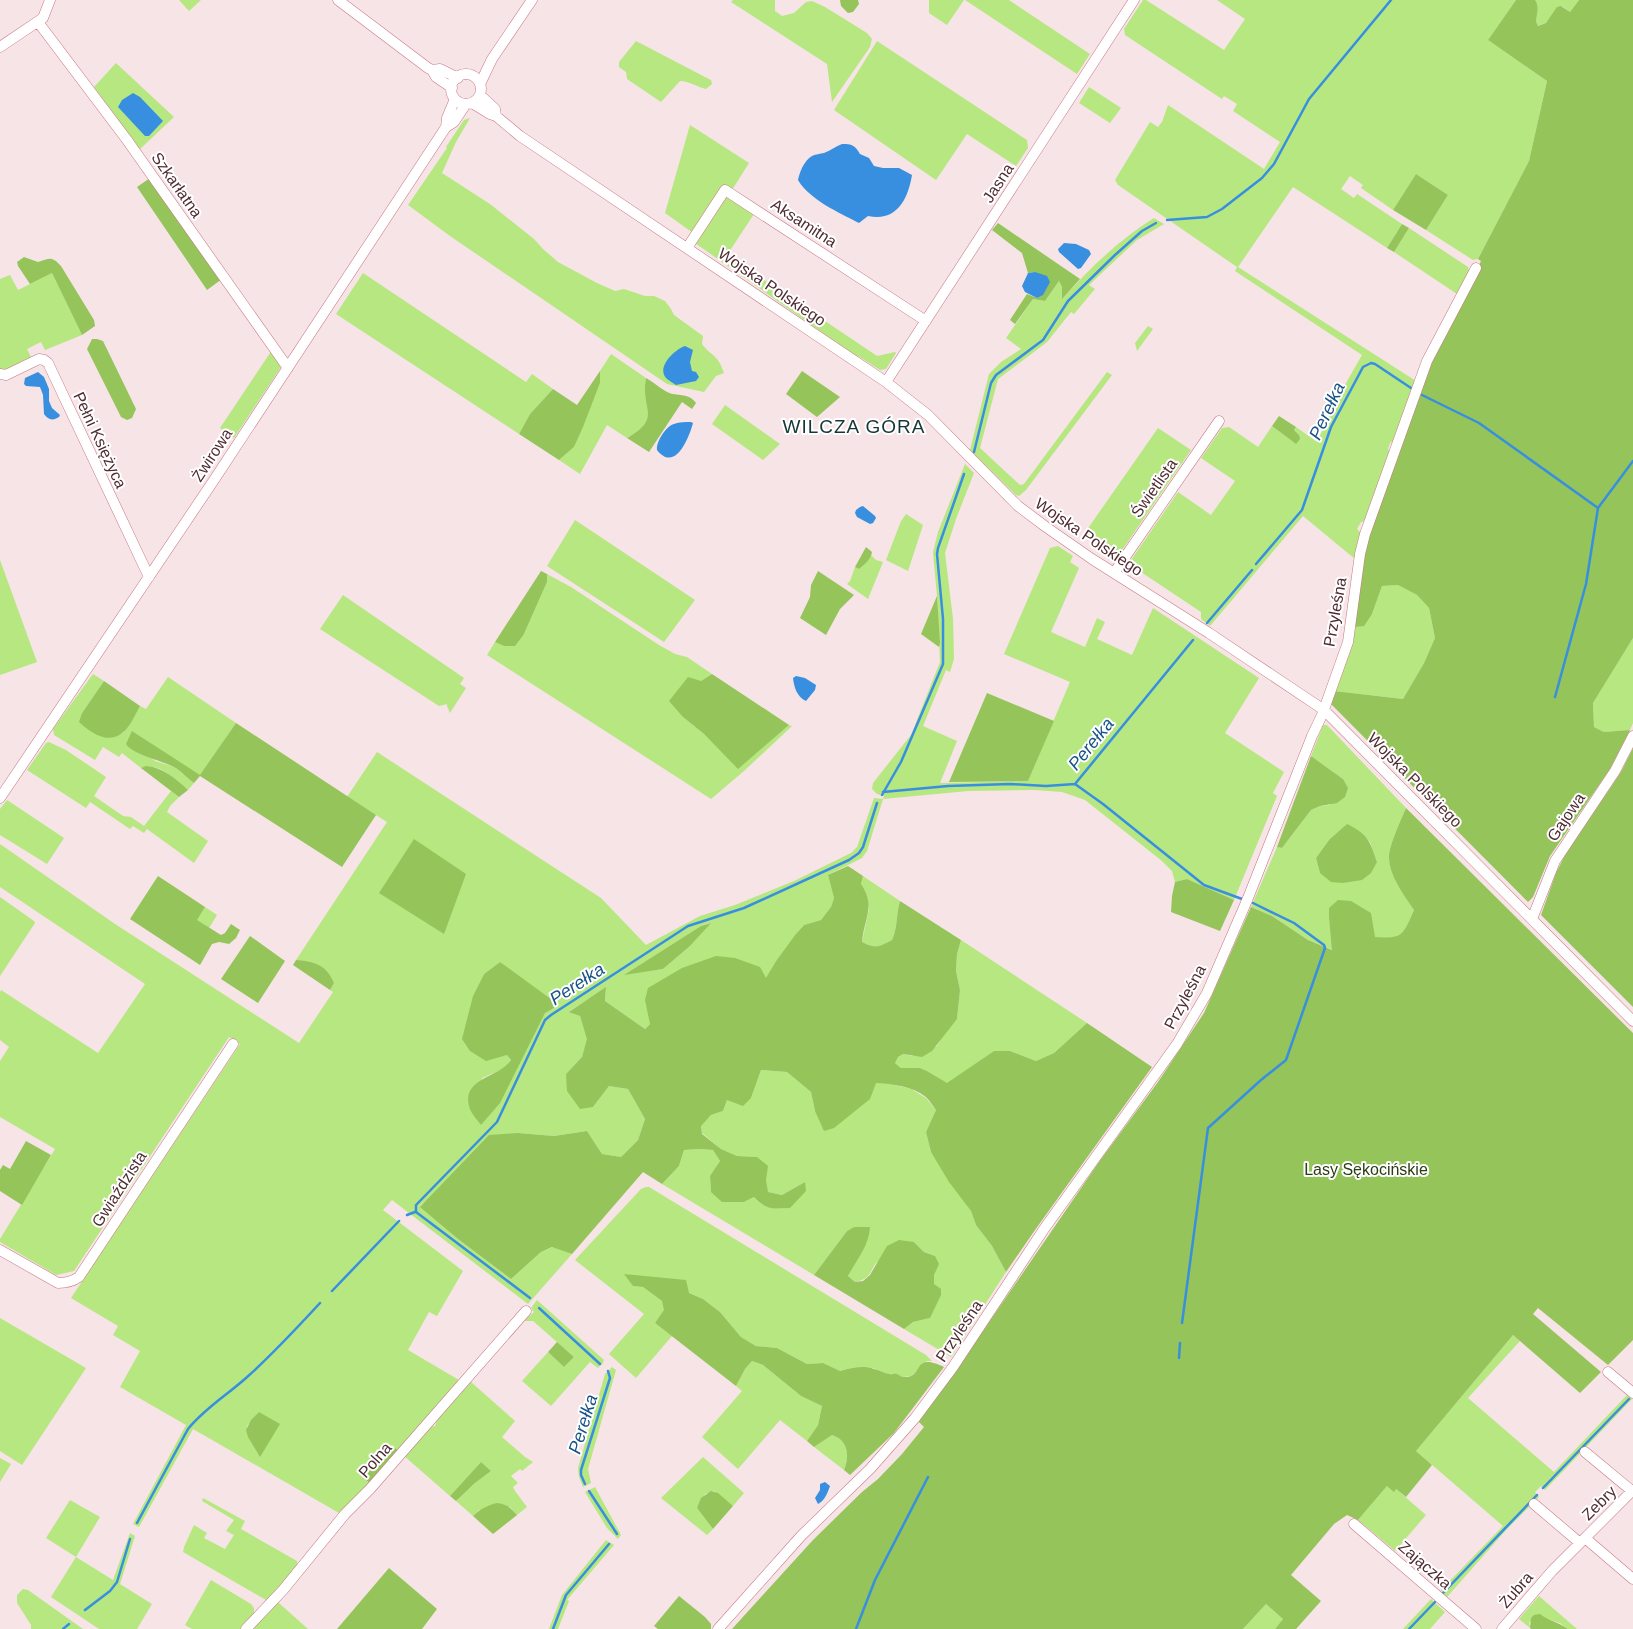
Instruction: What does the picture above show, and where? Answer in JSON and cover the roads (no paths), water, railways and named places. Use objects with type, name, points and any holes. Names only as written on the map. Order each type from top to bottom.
[{"type":"street","points":[[0,47],[38,22],[44,15],[50,0]]},
{"type":"street","points":[[338,0],[412,58],[432,70],[436,78],[452,88]]},
{"type":"street","points":[[472,76],[464,75],[453,83],[452,93],[462,103],[469,103],[480,89],[492,59],[532,0]]},
{"type":"street","name":"Jasna","points":[[886,382],[1134,0]]},
{"type":"street","name":"Szkarłatna","points":[[38,22],[127,140],[288,368]]},
{"type":"street","points":[[472,76],[481,66],[492,59]]},
{"type":"street","points":[[432,70],[440,69],[458,78]]},
{"type":"street","points":[[472,76],[480,89]]},
{"type":"street","name":"Wojska Polskiego","points":[[480,89],[495,109],[496,116]]},
{"type":"street","name":"Żwirowa","points":[[446,128],[447,118],[456,99]]},
{"type":"street","name":"Żwirowa","points":[[0,798],[149,577],[446,128],[454,122],[469,103]]},
{"type":"street","name":"Wojska Polskiego","points":[[469,103],[496,116],[520,136],[886,382],[928,415],[1018,506],[1046,527],[1324,710],[1633,1021]]},
{"type":"street","name":"Aksamitna","points":[[687,248],[725,190],[926,321]]},
{"type":"street","name":"Przyleśna","points":[[718,1629],[801,1536],[870,1469],[915,1418],[953,1367],[1044,1229],[1177,1044],[1199,1008],[1263,864],[1312,736],[1324,710],[1350,634],[1360,554],[1365,534],[1428,361],[1476,268]]},
{"type":"street","name":"Pełni Księżyca","points":[[0,374],[6,375],[38,359],[48,363],[149,577]]},
{"type":"street","name":"Świetlista","points":[[1114,573],[1219,421]]},
{"type":"street","name":"Gajowa","points":[[1532,919],[1555,861],[1616,771],[1633,736]]},
{"type":"street","name":"Gwiaździsta","points":[[0,1250],[58,1283],[66,1283],[79,1277],[233,1044]]},
{"type":"street","name":"Polna","points":[[246,1629],[283,1590],[345,1514],[370,1489],[526,1311]]},
{"type":"street","points":[[1608,1372],[1633,1393]]},
{"type":"street","points":[[1585,1452],[1632,1491]]},
{"type":"street","name":"Zebry","points":[[1552,1571],[1632,1491]]},
{"type":"street","points":[[1534,1504],[1583,1540]]},
{"type":"street","name":"Zajączka","points":[[1354,1524],[1476,1629]]},
{"type":"street","name":"Zebry","points":[[1583,1540],[1633,1579]]},
{"type":"street","name":"Żubra","points":[[1502,1629],[1552,1571]]},
{"type":"water","points":[[133,93],[140,97],[163,121],[149,136],[145,136],[118,107],[122,100]]},
{"type":"water","points":[[842,144],[855,147],[860,154],[869,158],[874,166],[899,168],[912,175],[908,192],[894,212],[887,216],[868,216],[859,223],[825,205],[803,187],[798,180],[805,163],[812,156]]},
{"type":"water","points":[[1064,243],[1076,244],[1089,250],[1091,254],[1081,268],[1078,269],[1059,252],[1058,249]]},
{"type":"water","points":[[1035,272],[1047,276],[1050,282],[1043,295],[1037,298],[1025,292],[1022,286],[1028,273]]},
{"type":"water","points":[[685,346],[693,350],[690,362],[692,371],[696,372],[699,377],[696,381],[676,385],[666,378],[663,368],[672,354]]},
{"type":"water","points":[[38,372],[44,377],[49,389],[49,401],[52,408],[60,415],[57,418],[49,419],[44,414],[43,395],[40,387],[26,386],[24,384],[25,378]]},
{"type":"water","points":[[693,423],[685,444],[675,456],[670,458],[664,456],[657,450],[660,439],[671,425]]},
{"type":"water","points":[[863,506],[875,516],[876,518],[873,523],[870,524],[857,517],[856,510]]},
{"type":"water","points":[[796,676],[805,678],[816,685],[815,690],[806,701],[800,697],[795,688],[793,678]]},
{"type":"water","points":[[825,1482],[830,1486],[824,1499],[818,1504],[815,1498],[820,1490],[820,1484]]},
{"type":"waterway","points":[[1167,220],[1207,217],[1222,209],[1262,178],[1274,164],[1309,99],[1391,0]]},
{"type":"waterway","points":[[974,452],[991,383],[996,375],[1043,340],[1068,301],[1142,231],[1156,223]]},
{"type":"waterway","name":"Perełka","points":[[1256,564],[1302,510],[1331,427],[1363,367],[1371,363],[1375,364],[1411,388]]},
{"type":"waterway","name":"Perełka","points":[[1422,395],[1479,423],[1598,508],[1633,461]]},
{"type":"waterway","points":[[882,795],[901,762],[943,664],[943,619],[937,554],[964,474]]},
{"type":"waterway","points":[[1555,697],[1586,584],[1598,508]]},
{"type":"waterway","name":"Perełka","points":[[1207,623],[1252,570]]},
{"type":"waterway","name":"Perełka","points":[[883,792],[948,786],[1010,784],[1046,786],[1075,784],[1193,640]]},
{"type":"waterway","points":[[1075,784],[1103,804],[1204,885],[1242,899]]},
{"type":"waterway","name":"Perełka","points":[[530,1298],[416,1212],[416,1205],[497,1122],[545,1020],[688,926],[744,908],[849,860],[859,853],[863,847],[877,803]]},
{"type":"waterway","points":[[1182,1323],[1208,1128],[1286,1060],[1325,948],[1324,945],[1294,923],[1253,903]]},
{"type":"waterway","points":[[407,1215],[415,1212]]},
{"type":"waterway","points":[[332,1291],[399,1221]]},
{"type":"waterway","points":[[137,1523],[188,1429],[201,1415],[265,1360],[320,1303]]},
{"type":"waterway","name":"Perełka","points":[[539,1308],[600,1364]]},
{"type":"waterway","points":[[1179,1358],[1180,1343]]},
{"type":"waterway","name":"Perełka","points":[[585,1484],[581,1470],[610,1378],[608,1371]]},
{"type":"waterway","points":[[1543,1488],[1629,1399]]},
{"type":"waterway","points":[[856,1629],[875,1580],[928,1477]]},
{"type":"waterway","name":"Perełka","points":[[589,1491],[617,1534]]},
{"type":"waterway","points":[[1443,1593],[1537,1495]]},
{"type":"waterway","points":[[85,1610],[110,1591],[117,1582],[130,1539]]},
{"type":"waterway","name":"Perełka","points":[[553,1629],[566,1595],[609,1544]]},
{"type":"waterway","points":[[1409,1629],[1435,1602]]},
{"type":"waterway","points":[[63,1629],[69,1624]]},
{"type":"district","name":"WILCZA GÓRA","points":[[854,426]]},
{"type":"park label","name":"Lasy Sękocińskie","points":[[1366,1169]]}]
